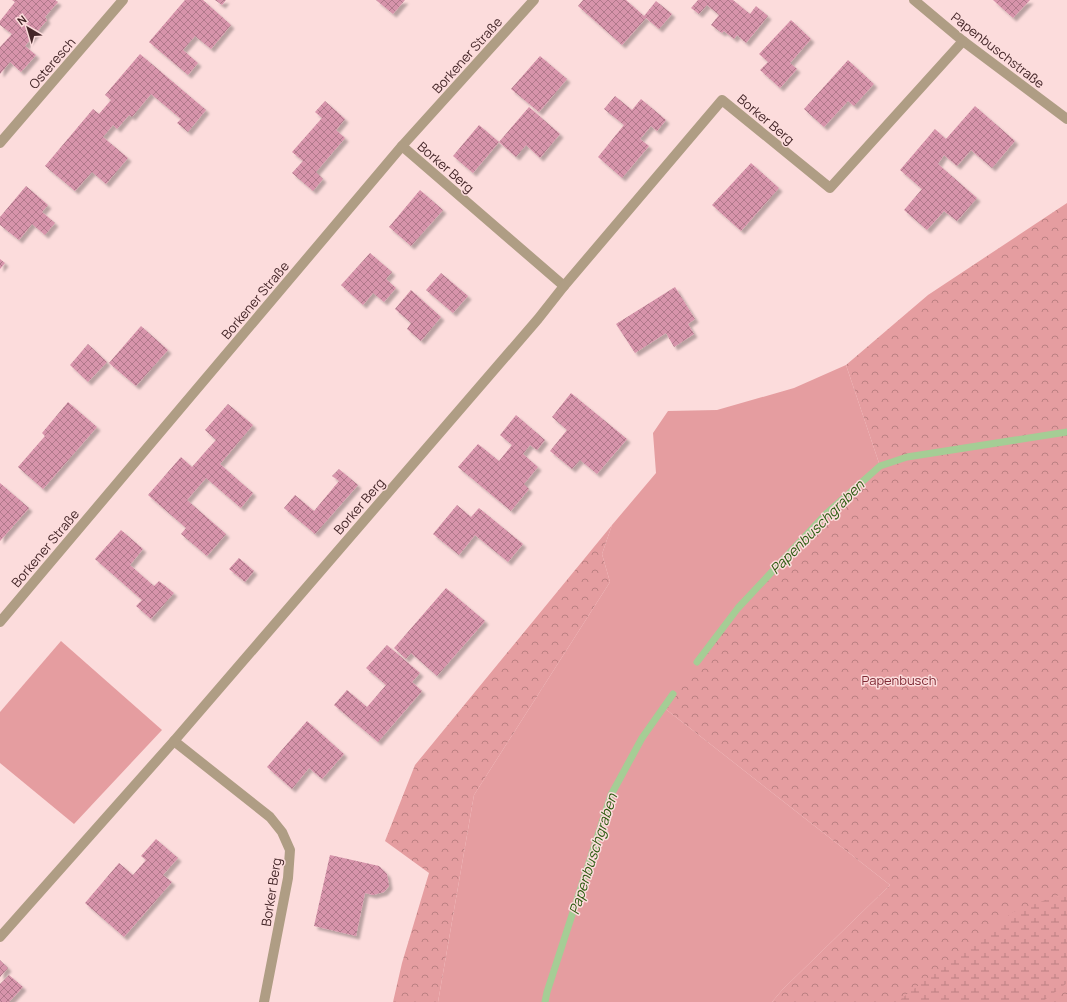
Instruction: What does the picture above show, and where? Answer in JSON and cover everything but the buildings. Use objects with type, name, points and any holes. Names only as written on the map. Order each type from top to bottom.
[{"type":"street","name":"Osteresch","points":[[0,144],[123,0]]},
{"type":"street","name":"Papenbuschstraße","points":[[914,0],[963,41],[1067,120]]},
{"type":"street","name":"Borkener Straße","points":[[0,622],[402,146],[531,1]]},
{"type":"street","name":"Borker Berg","points":[[0,937],[174,741],[538,319],[564,286],[722,100],[830,188],[963,41]]},
{"type":"street","name":"Borker Berg","points":[[402,146],[564,286]]},
{"type":"street","name":"Borker Berg","points":[[174,741],[270,818],[282,832],[290,850],[288,878],[264,1002]]},
{"type":"green space","name":"Papenbusch","points":[[1067,203],[1067,1002],[772,1002],[783,989],[890,885],[663,707],[738,608],[827,513],[880,466],[846,365],[928,295]]},
{"type":"green space","points":[[846,365],[880,466],[827,513],[663,707],[890,885],[783,989],[772,1002],[438,1002],[474,795],[610,582],[602,554],[612,525],[656,473],[653,433],[668,411],[717,410],[794,388]]},
{"type":"green space","points":[[612,525],[602,554],[610,582],[474,795],[438,1002],[393,1002],[402,963],[429,873],[385,841],[415,765]]},
{"type":"green space","points":[[61,641],[162,730],[74,824],[0,763],[0,712]]},
{"type":"green space","points":[[1067,892],[1067,983],[1042,1002],[897,1002],[1013,912]]},
{"type":"waterway","name":"Papenbuschgraben","points":[[697,662],[738,608],[827,513],[880,466],[907,457],[1067,432]]},
{"type":"waterway","name":"Papenbuschgraben","points":[[545,1002],[611,795],[642,738],[673,694]]}]
